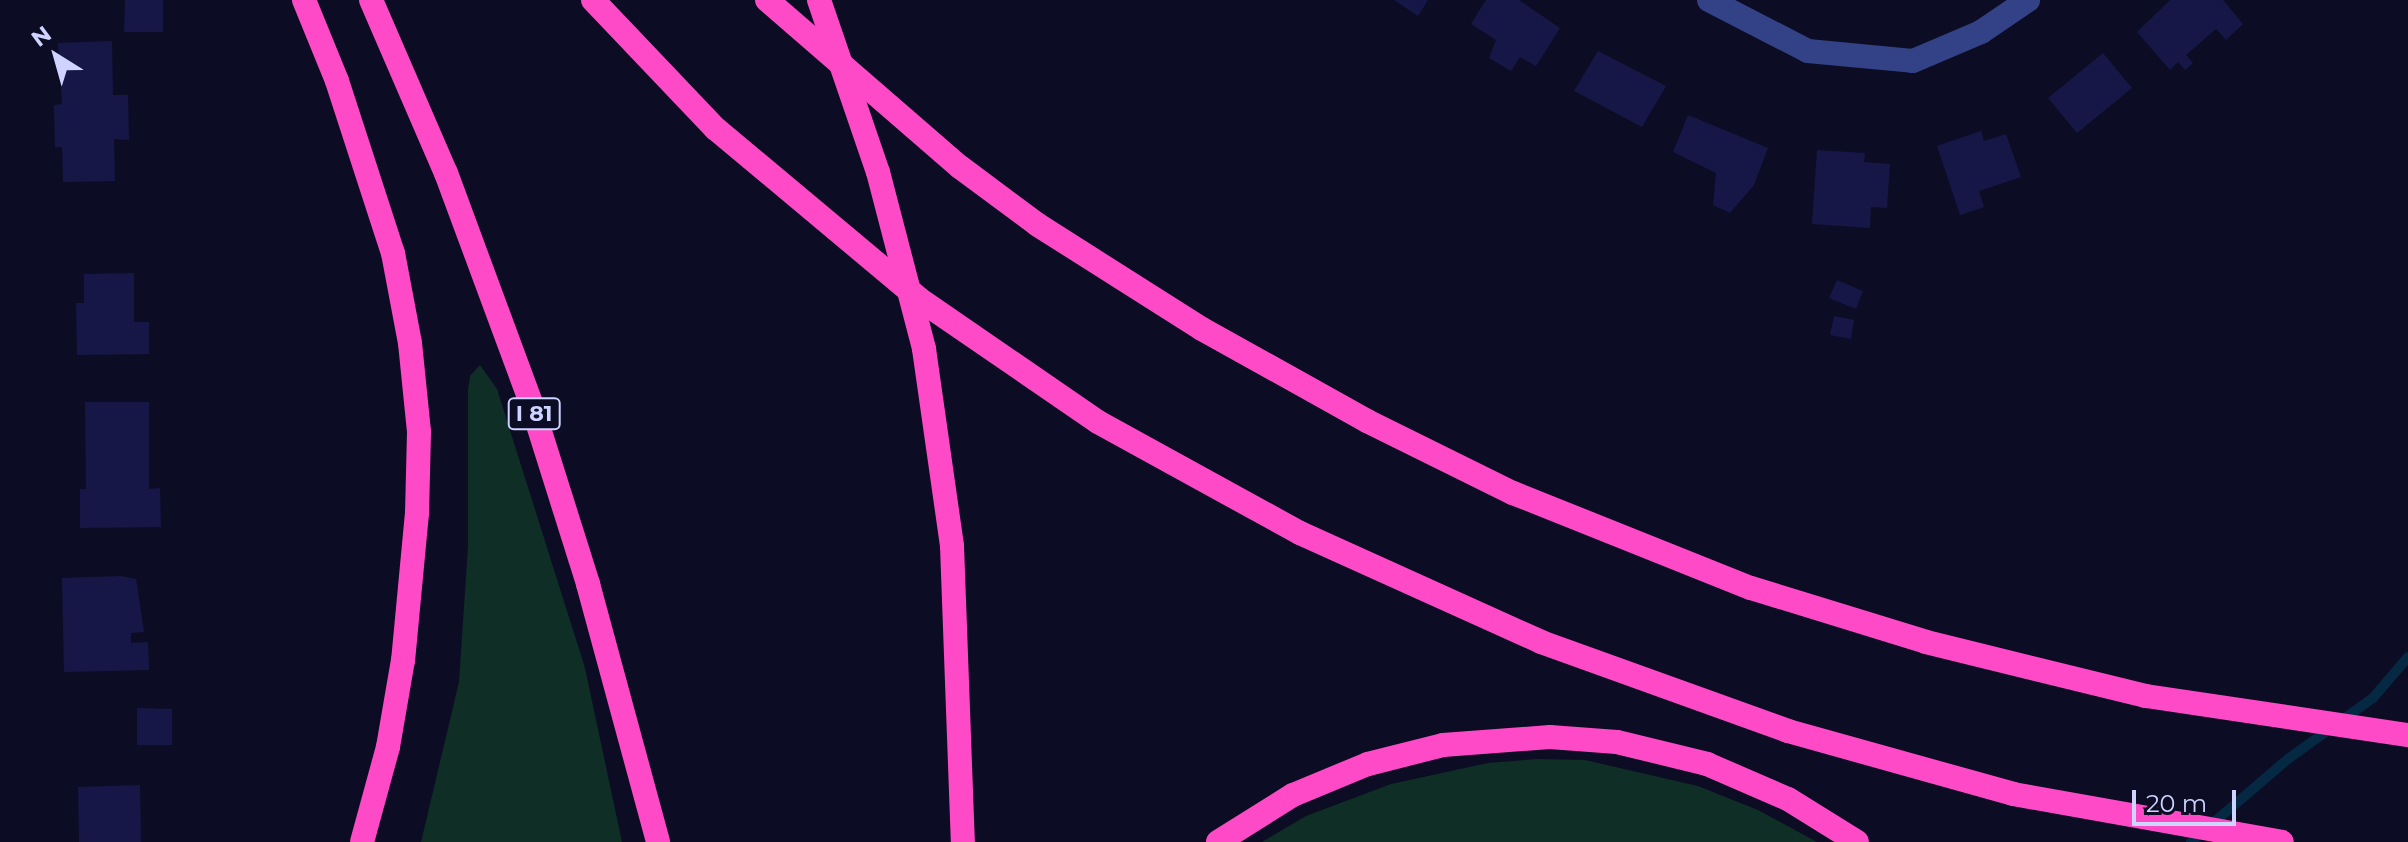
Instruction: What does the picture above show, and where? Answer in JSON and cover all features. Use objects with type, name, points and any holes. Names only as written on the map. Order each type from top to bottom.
[{"type":"highway","points":[[304,0],[342,96],[393,253],[410,343],[419,432],[417,513],[403,660],[388,747],[362,842]]},
{"type":"highway","name":"I 81","points":[[371,0],[452,188],[532,406],[584,569],[658,842]]},
{"type":"highway","points":[[593,0],[716,129],[919,299],[1043,388],[1164,460],[1371,567],[1567,652],[1870,756],[2074,807],[2282,842]]},
{"type":"highway","points":[[767,0],[948,157],[1038,225],[1202,329],[1441,459],[1594,529],[1839,618],[2013,665],[2217,710],[2408,735]]},
{"type":"highway","points":[[819,0],[878,172],[924,349],[952,546],[963,842]]},
{"type":"highway","points":[[1218,842],[1293,795],[1368,764],[1443,745],[1516,737],[1617,742],[1707,764],[1788,799],[1857,842]]},
{"type":"street","points":[[1709,0],[1808,51],[1913,61],[1981,32],[2028,0]]},
{"type":"green space","points":[[480,365],[497,389],[585,668],[622,842],[421,842],[459,682],[468,546],[468,390],[470,376]]},
{"type":"green space","points":[[1537,759],[1585,760],[1698,786],[1758,810],[1817,842],[1262,842],[1306,816],[1391,784],[1488,763]]},
{"type":"building","points":[[125,0],[163,0],[163,32],[124,32]]},
{"type":"building","points":[[1394,0],[1428,0],[1418,16]]},
{"type":"building","points":[[1486,0],[1519,0],[1560,28],[1536,66],[1520,57],[1511,71],[1489,58],[1496,40],[1471,24]]},
{"type":"building","points":[[2170,0],[2223,0],[2243,24],[2226,40],[2216,29],[2186,55],[2193,63],[2185,70],[2178,62],[2170,70],[2137,32]]},
{"type":"building","points":[[112,41],[113,95],[128,95],[129,140],[114,139],[115,181],[63,182],[62,147],[55,147],[54,105],[62,104],[58,43]]},
{"type":"building","points":[[1598,51],[1666,86],[1642,127],[1574,91]]},
{"type":"building","points":[[2103,53],[2132,88],[2077,133],[2048,98]]},
{"type":"building","points":[[1688,115],[1768,148],[1754,185],[1730,213],[1713,205],[1716,173],[1673,152]]},
{"type":"building","points":[[1981,131],[1984,141],[2006,134],[2021,177],[1979,191],[1984,207],[1960,215],[1937,146]]},
{"type":"building","points":[[1817,150],[1865,153],[1864,162],[1890,164],[1887,208],[1871,207],[1870,228],[1812,224]]},
{"type":"building","points":[[134,273],[134,322],[149,322],[149,354],[77,355],[76,303],[84,303],[84,274]]},
{"type":"building","points":[[1837,280],[1863,291],[1856,309],[1829,298]]},
{"type":"building","points":[[1834,316],[1854,320],[1851,339],[1830,335]]},
{"type":"building","points":[[85,402],[149,402],[149,489],[160,488],[161,527],[80,528],[80,489],[86,489]]},
{"type":"building","points":[[121,576],[136,579],[144,632],[131,633],[131,643],[148,642],[149,670],[64,672],[62,578]]},
{"type":"building","points":[[137,708],[172,709],[172,745],[137,745]]},
{"type":"building","points":[[140,785],[141,842],[79,842],[78,787]]},
{"type":"waterway","points":[[2191,842],[2288,759],[2373,698],[2408,657]]}]
